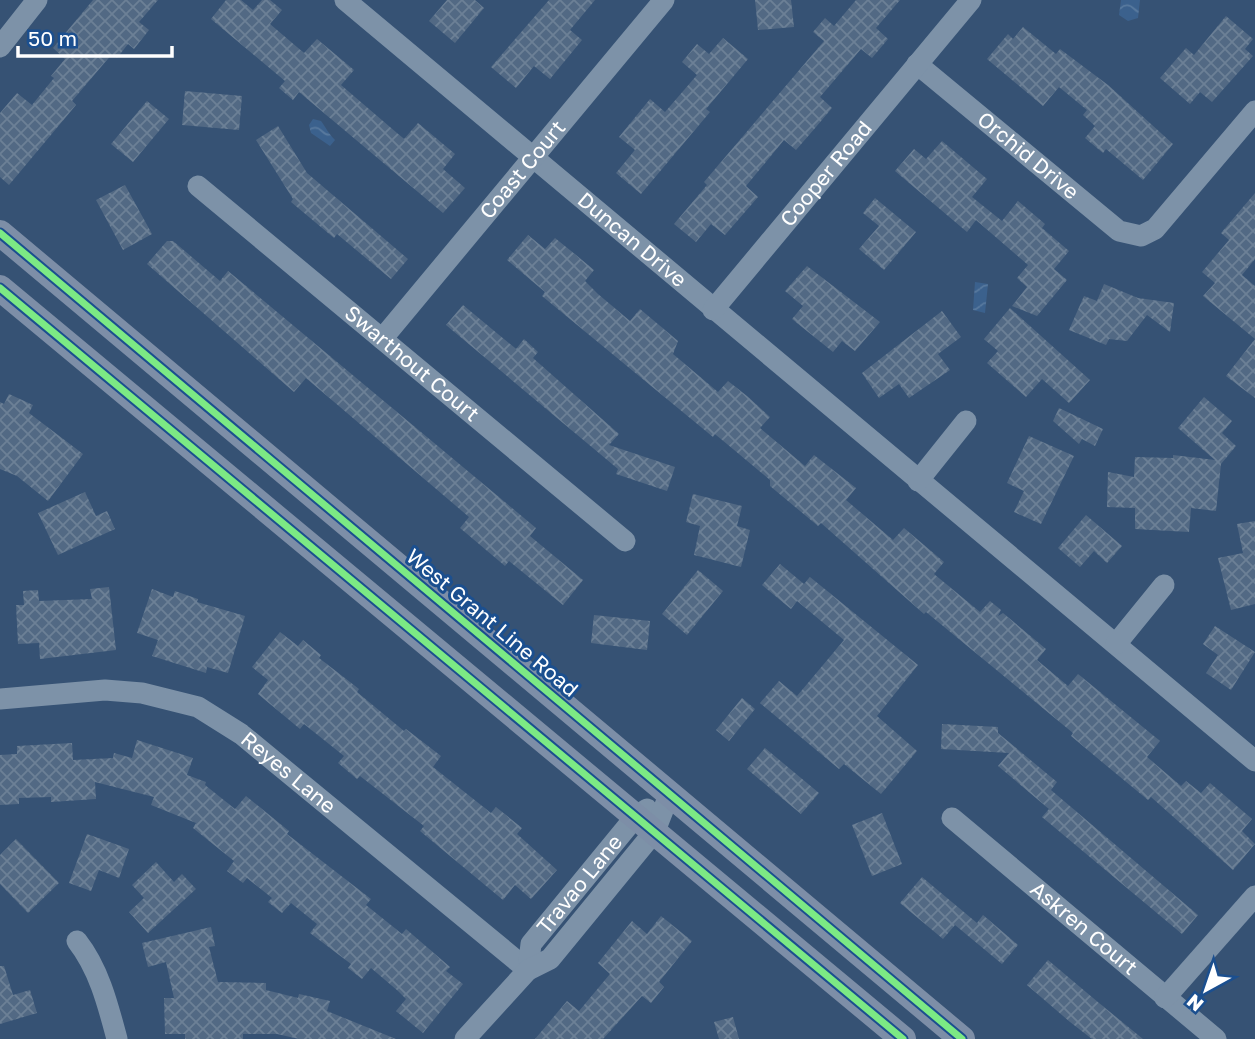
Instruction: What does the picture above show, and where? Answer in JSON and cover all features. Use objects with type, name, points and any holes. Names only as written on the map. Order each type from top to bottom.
[{"type":"main road","name":"West Grant Line Road","points":[[0,233],[962,1039]]},
{"type":"main road","points":[[0,288],[903,1039]]},
{"type":"street","points":[[0,47],[37,0]]},
{"type":"street","name":"Coast Court","points":[[382,339],[664,0]]},
{"type":"street","name":"Cooper Road","points":[[713,310],[971,0]]},
{"type":"street","name":"Duncan Drive","points":[[351,2],[533,159],[1255,761]]},
{"type":"street","name":"Orchid Drive","points":[[917,64],[1119,231],[1142,236],[1156,229],[1255,111]]},
{"type":"street","name":"Swarthout Court","points":[[198,186],[625,541]]},
{"type":"street","points":[[918,481],[966,421]]},
{"type":"street","points":[[1116,643],[1164,585]]},
{"type":"street","name":"Reyes Lane","points":[[0,699],[104,690],[142,693],[198,707],[241,734],[528,970]]},
{"type":"street","name":"Travao Lane","points":[[465,1039],[528,970],[531,944],[645,824],[668,795]]},
{"type":"street","name":"Askren Court","points":[[952,818],[1216,1039]]},
{"type":"street","points":[[1165,999],[1255,896]]},
{"type":"street","points":[[77,941],[86,952],[103,989],[117,1039]]},
{"type":"water","points":[[1121,0],[1140,0],[1138,18],[1128,21],[1119,15]]},
{"type":"water","points":[[313,119],[321,121],[335,140],[330,146],[311,133],[309,125]]},
{"type":"water","points":[[975,282],[988,284],[985,313],[973,310]]},
{"type":"building","points":[[93,0],[158,0],[139,22],[149,30],[134,49],[128,44],[117,58],[112,54],[72,101],[76,105],[9,185],[0,177],[0,113],[17,93],[32,105],[54,78],[51,76],[65,59],[53,48]]},
{"type":"building","points":[[226,0],[241,0],[253,10],[262,0],[270,0],[282,10],[270,24],[304,53],[317,39],[354,70],[341,85],[404,139],[418,123],[455,154],[443,169],[465,188],[443,213],[299,92],[293,100],[279,88],[285,81],[211,19]]},
{"type":"building","points":[[447,0],[475,0],[484,8],[455,43],[429,21]]},
{"type":"building","points":[[549,0],[595,0],[570,30],[582,40],[550,79],[534,66],[516,88],[491,67]]},
{"type":"building","points":[[755,0],[791,0],[794,27],[758,30]]},
{"type":"building","points":[[856,0],[900,0],[876,28],[888,39],[872,58],[861,49],[820,97],[832,108],[796,150],[784,140],[746,186],[758,197],[725,235],[711,224],[696,242],[674,224],[707,185],[704,182],[824,41],[813,32],[825,18],[834,26]]},
{"type":"building","points":[[1226,16],[1253,39],[1245,49],[1253,56],[1212,102],[1200,92],[1190,104],[1160,78],[1186,48],[1194,55]]},
{"type":"building","points":[[1023,27],[1056,54],[1060,49],[1108,85],[1173,144],[1143,180],[1106,149],[1103,153],[1085,138],[1095,126],[1083,115],[1087,110],[1059,87],[1043,106],[987,59],[1008,34],[1013,39]]},
{"type":"building","points":[[723,38],[748,59],[706,109],[710,112],[641,194],[616,173],[635,150],[619,137],[650,99],[665,112],[697,75],[682,62],[697,44],[709,54]]},
{"type":"building","points":[[185,91],[242,96],[239,130],[182,125]]},
{"type":"building","points":[[147,101],[169,119],[133,162],[111,144]]},
{"type":"building","points":[[278,126],[307,173],[408,259],[391,279],[337,234],[334,238],[291,202],[293,199],[256,140]]},
{"type":"building","points":[[942,141],[987,179],[972,197],[1002,221],[1018,201],[1045,224],[1042,228],[1069,251],[1054,269],[1067,280],[1037,316],[1012,306],[1027,287],[1017,278],[1028,265],[976,220],[967,232],[895,171],[914,149],[926,159]]},
{"type":"building","points":[[125,185],[152,234],[123,250],[96,200]]},
{"type":"building","points":[[1255,193],[1255,259],[1242,275],[1255,286],[1255,339],[1203,296],[1215,283],[1202,272],[1229,240],[1221,233]]},
{"type":"building","points":[[875,198],[916,232],[884,270],[859,249],[879,226],[863,213]]},
{"type":"building","points":[[528,235],[545,249],[555,238],[576,255],[594,270],[585,281],[598,294],[630,321],[640,309],[678,341],[673,354],[718,392],[728,381],[747,396],[770,417],[760,428],[805,466],[814,455],[856,488],[846,500],[893,540],[904,528],[944,562],[934,574],[980,612],[990,601],[1001,610],[998,616],[1003,613],[1046,649],[1037,660],[1068,686],[1078,674],[1160,741],[1147,757],[1181,786],[1186,781],[1201,793],[1210,783],[1252,819],[1242,831],[1255,844],[1233,870],[1151,797],[1148,800],[1071,736],[1073,733],[926,612],[924,614],[821,523],[818,526],[770,486],[770,480],[715,434],[713,437],[542,296],[545,292],[507,260]]},
{"type":"building","points":[[167,241],[173,241],[220,281],[228,271],[536,528],[530,536],[583,580],[563,605],[509,561],[505,566],[460,528],[469,517],[306,378],[294,392],[147,264]]},
{"type":"building","points":[[807,266],[880,322],[855,351],[842,341],[833,352],[792,319],[803,306],[785,291]]},
{"type":"building","points":[[1104,284],[1138,298],[1174,303],[1170,332],[1147,315],[1127,341],[1109,339],[1106,345],[1069,330],[1084,296],[1097,301]]},
{"type":"building","points":[[463,305],[516,349],[524,339],[538,352],[533,358],[619,434],[609,445],[675,467],[667,491],[616,474],[618,469],[446,325]]},
{"type":"building","points":[[1010,308],[1090,380],[1069,403],[1042,379],[1026,397],[987,363],[998,351],[984,339]]},
{"type":"building","points":[[942,311],[961,337],[938,354],[950,370],[909,398],[899,384],[879,398],[862,373]]},
{"type":"building","points":[[1255,339],[1255,398],[1226,376]]},
{"type":"building","points":[[9,394],[33,405],[29,413],[83,454],[48,501],[17,476],[0,469],[0,402],[4,404]]},
{"type":"building","points":[[1204,397],[1232,421],[1222,433],[1236,446],[1221,464],[1216,511],[1191,508],[1189,532],[1135,529],[1135,508],[1107,507],[1108,472],[1134,477],[1135,457],[1173,458],[1173,455],[1215,460],[1178,428]]},
{"type":"building","points":[[1059,408],[1103,429],[1095,446],[1082,439],[1079,444],[1053,421]]},
{"type":"building","points":[[1029,436],[1074,456],[1041,524],[1014,512],[1024,491],[1007,483]]},
{"type":"building","points":[[85,492],[96,516],[107,511],[115,529],[58,555],[38,513]]},
{"type":"building","points":[[693,494],[742,506],[737,526],[750,530],[741,567],[694,555],[700,526],[686,522]]},
{"type":"building","points":[[1086,515],[1122,546],[1107,563],[1094,551],[1080,567],[1058,548]]},
{"type":"building","points":[[1255,521],[1255,604],[1231,610],[1218,558],[1243,553],[1237,524]]},
{"type":"building","points":[[780,564],[804,584],[810,577],[918,665],[877,716],[917,751],[881,794],[844,764],[839,769],[760,703],[779,681],[797,696],[844,640],[797,601],[791,609],[762,585]]},
{"type":"building","points":[[698,570],[723,591],[687,635],[662,614]]},
{"type":"building","points":[[109,587],[116,650],[40,659],[39,643],[18,644],[16,605],[24,605],[23,591],[38,590],[39,601],[92,599],[90,589]]},
{"type":"building","points":[[152,589],[173,597],[175,591],[198,599],[197,602],[245,616],[228,673],[207,667],[206,673],[152,656],[158,640],[137,633]]},
{"type":"building","points":[[594,615],[650,621],[647,650],[591,643]]},
{"type":"building","points":[[1215,626],[1255,652],[1231,690],[1206,673],[1218,655],[1203,644]]},
{"type":"building","points":[[280,632],[298,646],[303,640],[321,655],[319,658],[359,689],[357,692],[404,731],[406,729],[441,756],[433,767],[491,813],[496,807],[522,828],[517,834],[557,870],[531,899],[515,885],[503,900],[420,831],[424,826],[360,776],[357,779],[338,763],[344,756],[304,724],[300,729],[258,694],[268,680],[252,667]]},
{"type":"building","points":[[742,698],[755,709],[729,741],[716,730]]},
{"type":"building","points":[[942,724],[998,727],[998,733],[1057,782],[1051,790],[1198,915],[1182,934],[1042,817],[1049,809],[998,766],[1009,753],[941,749]]},
{"type":"building","points":[[137,740],[193,758],[187,775],[206,782],[205,785],[235,809],[246,796],[289,831],[287,834],[371,899],[366,905],[402,934],[406,929],[450,967],[446,971],[463,984],[423,1033],[396,1011],[406,999],[398,991],[371,968],[362,979],[348,968],[351,964],[310,933],[317,924],[291,903],[282,913],[268,902],[272,898],[247,878],[243,883],[227,871],[234,861],[193,828],[196,823],[151,805],[154,797],[95,782],[96,799],[51,802],[51,797],[19,798],[19,804],[0,805],[0,755],[17,754],[17,746],[72,743],[73,760],[113,758],[114,753],[132,758]]},
{"type":"building","points":[[765,748],[819,793],[801,814],[747,769]]},
{"type":"building","points":[[882,813],[902,864],[872,876],[852,825]]},
{"type":"building","points":[[87,834],[129,849],[119,878],[99,870],[91,891],[69,883]]},
{"type":"building","points":[[16,839],[59,883],[28,913],[0,884],[0,855]]},
{"type":"building","points":[[156,862],[174,882],[182,874],[196,889],[148,933],[129,912],[144,898],[132,885]]},
{"type":"building","points":[[922,877],[977,923],[983,915],[1018,945],[1002,964],[955,925],[943,939],[900,903]]},
{"type":"building","points":[[661,916],[692,941],[659,982],[664,987],[651,1003],[642,996],[603,1039],[535,1039],[567,1001],[579,1011],[610,974],[598,963],[632,921],[647,934]]},
{"type":"building","points":[[211,927],[215,946],[209,947],[218,982],[266,983],[266,990],[298,998],[299,994],[330,1001],[327,1011],[396,1039],[299,1039],[277,1034],[243,1034],[243,1039],[185,1039],[185,1034],[165,1034],[164,998],[174,998],[166,962],[148,967],[142,943]]},
{"type":"building","points":[[1048,960],[1143,1039],[1092,1039],[1070,1022],[1027,985]]},
{"type":"building","points":[[0,966],[4,966],[13,995],[30,990],[37,1013],[0,1024]]},
{"type":"building","points":[[733,1017],[739,1039],[719,1039],[714,1022]]},
{"type":"cycle path","points":[[0,233],[962,1039]]},
{"type":"cycle path","points":[[0,288],[903,1039]]}]
